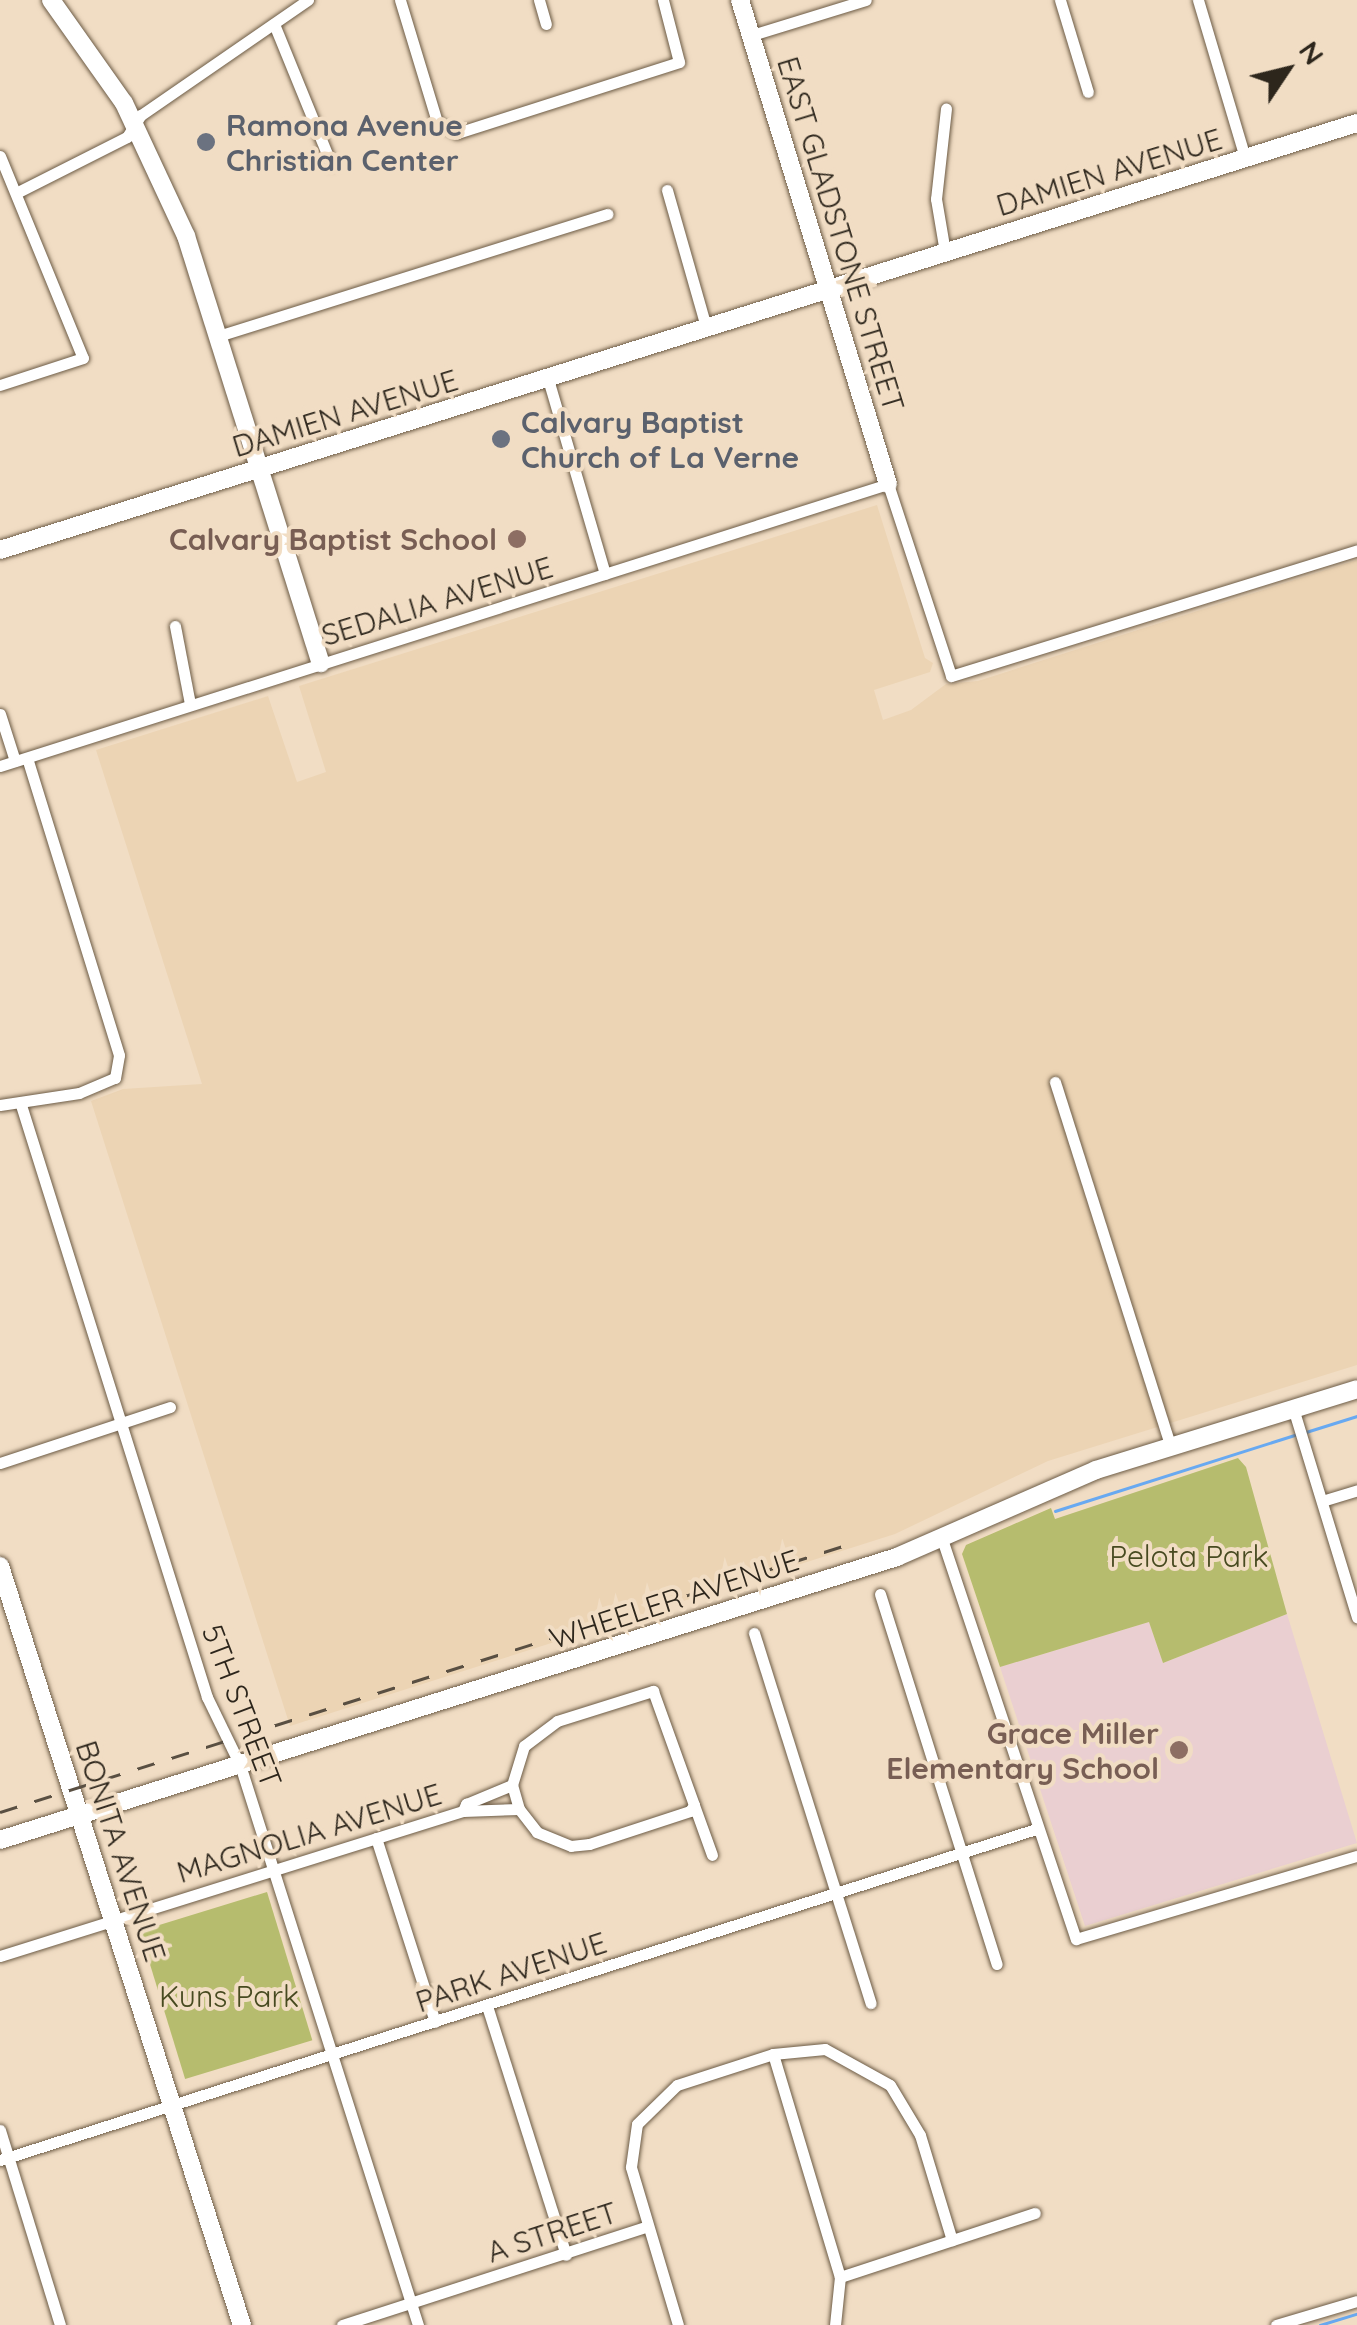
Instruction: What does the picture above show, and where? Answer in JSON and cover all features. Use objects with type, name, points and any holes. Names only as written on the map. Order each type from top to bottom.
[{"type":"main road","points":[[51,0],[135,126],[186,236],[221,334],[321,663]]},
{"type":"main road","name":"EAST GLADSTONE STREET","points":[[740,0],[888,484]]},
{"type":"main road","name":"DAMIEN AVENUE","points":[[0,550],[1357,123]]},
{"type":"main road","name":"WHEELER AVENUE","points":[[0,1840],[942,1539],[1041,1492],[1357,1388]]},
{"type":"main road","name":"BONITA AVENUE","points":[[0,1566],[242,2325]]},
{"type":"street","points":[[18,192],[127,137],[141,115],[308,0]]},
{"type":"street","points":[[400,0],[446,133],[644,78],[679,62],[663,0]]},
{"type":"street","points":[[539,0],[546,24]]},
{"type":"street","points":[[752,34],[866,0]]},
{"type":"street","points":[[1060,0],[1088,92]]},
{"type":"street","points":[[1198,0],[1244,158]]},
{"type":"street","points":[[274,24],[331,164]]},
{"type":"street","points":[[946,109],[936,199],[946,252]]},
{"type":"street","points":[[0,156],[83,358],[0,386]]},
{"type":"street","points":[[667,190],[706,327]]},
{"type":"street","points":[[221,334],[606,214]]},
{"type":"street","points":[[548,379],[605,574]]},
{"type":"street","points":[[888,484],[951,676],[1357,550]]},
{"type":"street","name":"SEDALIA AVENUE","points":[[0,766],[888,484]]},
{"type":"street","points":[[175,626],[190,704]]},
{"type":"street","points":[[0,714],[21,760],[120,1055],[116,1078],[21,1104],[0,1105]]},
{"type":"street","points":[[1055,1082],[1171,1447]]},
{"type":"street","name":"5TH STREET","points":[[21,1104],[207,1698],[240,1765],[418,2325]]},
{"type":"street","points":[[0,1463],[170,1407]]},
{"type":"street","points":[[1293,1408],[1357,1617]]},
{"type":"street","points":[[1322,1501],[1357,1490]]},
{"type":"street","points":[[942,1539],[1036,1829],[1076,1938],[1357,1856]]},
{"type":"street","points":[[880,1594],[997,1964]]},
{"type":"street","points":[[754,1633],[872,2004]]},
{"type":"street","points":[[694,1805],[571,1846],[537,1832],[518,1809],[512,1785],[524,1746],[540,1730],[653,1691],[712,1855]]},
{"type":"street","points":[[464,1811],[466,1804],[512,1785]]},
{"type":"street","name":"MAGNOLIA AVENUE","points":[[0,1956],[464,1811],[518,1809]]},
{"type":"street","name":"PARK AVENUE","points":[[4,2158],[1036,1829]]},
{"type":"street","points":[[376,1838],[435,2022]]},
{"type":"street","points":[[487,2006],[566,2254]]},
{"type":"street","name":"A STREET","points":[[342,2325],[645,2227],[631,2167],[645,2114],[678,2085],[773,2054],[824,2049],[890,2085],[920,2134],[952,2240]]},
{"type":"street","points":[[773,2054],[840,2277],[835,2325]]},
{"type":"street","points":[[0,2130],[4,2158],[60,2325]]},
{"type":"street","points":[[840,2277],[1035,2214]]},
{"type":"street","points":[[645,2227],[678,2325]]},
{"type":"street","points":[[1276,2325],[1357,2301]]},
{"type":"shaded area","points":[[877,505],[925,658],[933,663],[930,672],[874,690],[883,720],[911,710],[946,684],[978,681],[1357,560],[1357,1365],[1048,1461],[895,1534],[290,1726],[91,1101],[123,1089],[202,1084],[96,750],[268,696],[297,782],[326,772],[299,686]]},
{"type":"shaded area","name":"Grace Miller Elementary School","points":[[1287,1614],[1357,1843],[1085,1926],[1000,1667],[1149,1622],[1163,1663]]},
{"type":"green space","name":"Pelota Park","points":[[1238,1458],[1246,1467],[1287,1614],[1163,1663],[1149,1622],[1000,1667],[962,1554],[966,1545],[1051,1508],[1055,1519]]},
{"type":"green space","name":"Kuns Park","points":[[267,1892],[312,2040],[185,2079],[140,1931]]},
{"type":"waterway","points":[[1306,1432],[1357,1416]]},
{"type":"waterway","points":[[1055,1511],[1298,1434]]},
{"type":"waterway","points":[[1320,2325],[1357,2314]]},
{"type":"railway","points":[[0,1812],[856,1542]]},
{"type":"place","name":"Ramona Avenue Christian Center","points":[[206,142]]},
{"type":"place","name":"Calvary Baptist Church of La Verne","points":[[501,439]]},
{"type":"place","name":"Calvary Baptist School","points":[[517,539]]},
{"type":"place","name":"Grace Miller Elementary School","points":[[1179,1750]]}]
